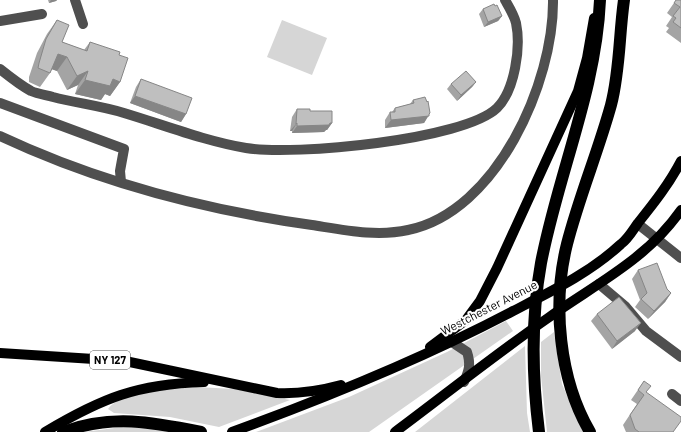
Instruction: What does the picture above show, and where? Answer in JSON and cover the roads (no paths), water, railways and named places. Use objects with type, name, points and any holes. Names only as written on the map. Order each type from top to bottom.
[{"type":"highway","points":[[539,432],[534,360],[536,301],[541,262],[594,62],[599,31],[599,0]]},
{"type":"highway","points":[[590,432],[572,394],[561,340],[561,292],[565,252],[611,105],[624,0]]},
{"type":"highway","points":[[63,432],[93,423],[126,420],[159,424],[201,432]]},
{"type":"main road","points":[[396,368],[450,334],[466,320],[480,301],[511,240],[576,97],[583,76],[599,0]]},
{"type":"main road","name":"Westchester Avenue","points":[[232,432],[384,374],[452,342],[544,295],[596,264],[623,243],[662,194],[681,161]]},
{"type":"main road","points":[[397,431],[548,318],[631,263],[657,239],[680,213]]},
{"type":"main road","name":"NY 127","points":[[0,353],[124,361],[218,381],[277,392],[297,394],[314,392],[384,374]]},
{"type":"main road","points":[[45,432],[96,404],[131,390],[168,384],[218,381]]},
{"type":"street","points":[[75,0],[83,24]]},
{"type":"street","points":[[0,69],[33,92],[123,113],[171,129],[247,148],[281,150],[354,146],[456,128],[478,121],[498,107],[507,92],[514,71],[519,47],[516,22],[505,0]]},
{"type":"street","points":[[546,0],[551,28]]},
{"type":"street","points":[[0,136],[46,156],[121,182],[218,208],[328,228],[380,233],[407,231],[425,225],[450,213],[473,194],[496,167],[513,140],[537,89],[544,67],[551,28],[553,0]]},
{"type":"street","points":[[0,21],[42,14]]},
{"type":"street","points":[[0,103],[124,149],[120,171],[121,182]]},
{"type":"street","points":[[638,224],[681,258]]},
{"type":"street","points":[[600,284],[625,306],[646,331],[681,356]]},
{"type":"street","points":[[452,342],[467,352],[470,362],[469,370],[464,382]]},
{"type":"street","points":[[672,394],[681,401]]}]
